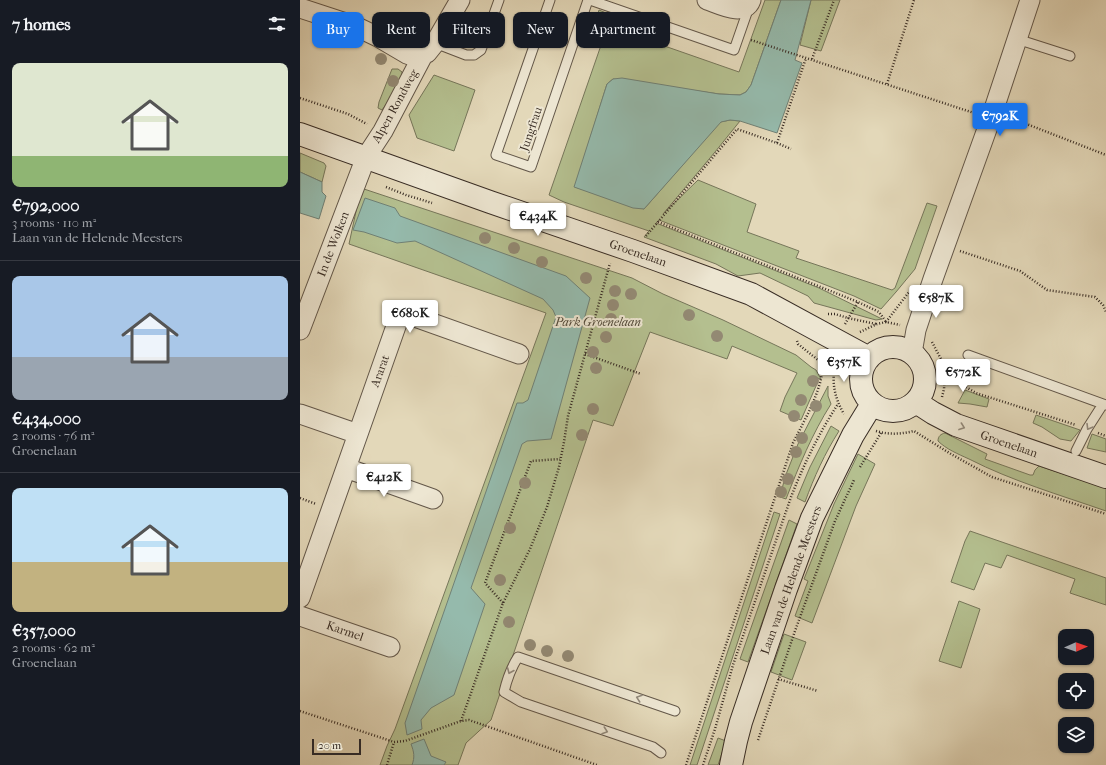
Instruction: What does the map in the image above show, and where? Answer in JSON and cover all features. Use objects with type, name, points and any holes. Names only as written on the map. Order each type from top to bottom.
[{"type":"street","name":"Alpen Rondweg","points":[[366,157],[383,131],[429,49],[460,0]]},
{"type":"street","points":[[707,0],[738,10],[744,8],[751,2]]},
{"type":"street","points":[[912,353],[916,330],[991,118],[1030,0]]},
{"type":"street","name":"Alpen Rondweg","points":[[300,8],[354,26],[415,57],[429,49]]},
{"type":"street","name":"Groenelaan","points":[[300,134],[751,294],[869,358]]},
{"type":"street","name":"In de Wolken","points":[[300,330],[366,157]]},
{"type":"street","name":"Ararat","points":[[358,434],[401,312],[519,354]]},
{"type":"street","points":[[889,347],[901,348],[912,353],[919,360],[924,369],[925,379],[920,396],[906,409],[894,411],[883,410],[872,404],[864,394],[861,382],[862,369],[869,358],[878,350],[889,347]]},
{"type":"street","name":"Groenelaan","points":[[920,396],[1106,461]]},
{"type":"street","name":"Groenelaan","points":[[920,396],[933,413],[956,425],[1106,477]]},
{"type":"street","name":"Laan van de Helende Meesters","points":[[730,765],[756,676],[812,518],[853,435],[872,404]]},
{"type":"street","points":[[300,414],[358,434],[302,587]]},
{"type":"street","points":[[346,468],[433,499]]},
{"type":"street","name":"Karmel","points":[[300,616],[390,647]]},
{"type":"lane","points":[[429,49],[474,55],[481,50],[499,0]]},
{"type":"lane","name":"Jungfrau","points":[[550,0],[496,155],[531,167],[589,0]]},
{"type":"lane","points":[[589,0],[734,50],[751,2]]},
{"type":"lane","points":[[1017,39],[1070,56]]},
{"type":"lane","points":[[968,355],[1104,404],[1087,429],[1076,451]]},
{"type":"lane","points":[[661,753],[653,747],[520,702],[504,692],[507,678],[511,667],[518,657],[676,711]]},
{"type":"path","points":[[812,59],[834,0]]},
{"type":"path","points":[[761,43],[887,84],[914,0]]},
{"type":"path","points":[[777,143],[806,58]]},
{"type":"path","points":[[300,98],[348,114],[383,131]]},
{"type":"path","points":[[461,721],[503,603],[530,549],[547,507],[564,442],[568,416],[585,354],[624,248],[658,222],[737,129],[791,149]]},
{"type":"path","points":[[658,222],[858,302],[879,312],[886,322],[877,324]]},
{"type":"path","points":[[945,246],[1020,271],[1047,290],[1095,297],[1103,305],[1106,312]]},
{"type":"path","points":[[686,765],[793,443],[820,385],[823,364],[835,340],[858,302]]},
{"type":"path","points":[[916,330],[932,342],[942,360],[945,375],[976,393],[1106,436]]},
{"type":"path","points":[[585,354],[641,374]]},
{"type":"path","points":[[834,370],[834,387],[838,404],[846,416],[859,426],[881,433],[901,434],[914,431],[992,477],[1106,514]]},
{"type":"path","points":[[703,765],[734,665],[800,472],[824,426],[838,404]]},
{"type":"path","points":[[860,468],[881,433]]},
{"type":"path","points":[[503,603],[485,583],[531,461],[560,459]]},
{"type":"path","points":[[756,744],[832,528],[856,475]]},
{"type":"path","points":[[300,711],[394,742],[405,741],[461,721],[469,720],[597,765]]},
{"type":"path","points":[[387,765],[394,742]]},
{"type":"green space","points":[[765,0],[781,0],[751,85],[746,92],[740,95],[719,94],[613,79],[607,84],[575,187],[644,209],[720,122],[730,120],[740,121],[663,214],[698,180],[756,204],[747,232],[799,251],[796,258],[892,290],[895,288],[927,203],[937,206],[915,269],[881,309],[854,296],[659,220],[656,223],[819,288],[882,319],[876,320],[814,303],[808,296],[760,273],[738,276],[716,264],[644,237],[649,231],[564,202],[549,195],[600,48],[670,48],[739,72]]},
{"type":"green space","points":[[811,0],[840,0],[821,51],[800,45]]},
{"type":"green space","points":[[392,69],[398,69],[402,72],[402,78],[382,110],[378,108],[379,102]]},
{"type":"green space","points":[[434,75],[475,90],[454,151],[417,138],[409,115]]},
{"type":"green space","points":[[300,153],[324,163],[326,166],[322,182],[300,172]]},
{"type":"green space","name":"Park Groenelaan","points":[[361,188],[632,278],[663,294],[723,320],[796,355],[816,370],[821,379],[817,378],[816,386],[801,420],[780,411],[797,373],[732,346],[727,359],[650,332],[613,426],[593,420],[491,720],[466,743],[458,765],[380,765],[395,729],[546,313],[349,244]]},
{"type":"green space","points":[[828,386],[828,396],[831,404],[801,462],[786,499],[780,497],[785,477],[798,444]]},
{"type":"green space","points":[[965,390],[989,399],[987,407],[958,403]]},
{"type":"green space","points":[[1036,415],[1080,430],[1071,441],[1060,439],[1033,423]]},
{"type":"green space","points":[[831,426],[839,431],[820,465],[805,502],[797,498],[810,467]]},
{"type":"green space","points":[[945,433],[987,454],[985,459],[1030,475],[1033,475],[1039,466],[1106,488],[1106,511],[1019,481],[956,453],[938,441],[940,436]]},
{"type":"green space","points":[[1092,434],[1106,439],[1106,452],[1087,448]]},
{"type":"green space","points":[[858,454],[875,464],[856,506],[812,623],[795,616],[808,581],[804,579],[834,504]]},
{"type":"green space","points":[[774,512],[780,514],[697,765],[690,765]]},
{"type":"green space","points":[[789,520],[797,524],[748,662],[740,659]]},
{"type":"green space","points":[[970,531],[1106,578],[1106,605],[1070,593],[1075,579],[1007,555],[1001,568],[985,563],[974,590],[951,582]]},
{"type":"green space","points":[[959,601],[980,609],[961,668],[939,661]]},
{"type":"green space","points":[[784,634],[806,642],[792,680],[771,672]]},
{"type":"green space","points":[[718,738],[726,741],[718,765],[708,765]]},
{"type":"shaded area","points":[[781,0],[811,0],[795,60],[802,63],[777,133],[740,121],[730,120],[721,122],[644,209],[633,208],[574,187],[607,84],[613,79],[622,78],[719,94],[740,95],[746,92],[751,85]]},
{"type":"shaded area","points":[[300,172],[322,182],[322,192],[326,196],[319,219],[300,213]]},
{"type":"shaded area","points":[[365,198],[395,208],[400,216],[566,276],[590,298],[551,439],[527,441],[522,444],[471,588],[485,604],[454,695],[431,708],[421,720],[422,729],[407,735],[405,723],[517,403],[523,403],[528,400],[556,317],[553,310],[543,299],[415,241],[397,243],[353,230]]},
{"type":"shaded area","points":[[424,739],[431,756],[446,762],[444,765],[412,765],[414,754],[411,744]]}]
